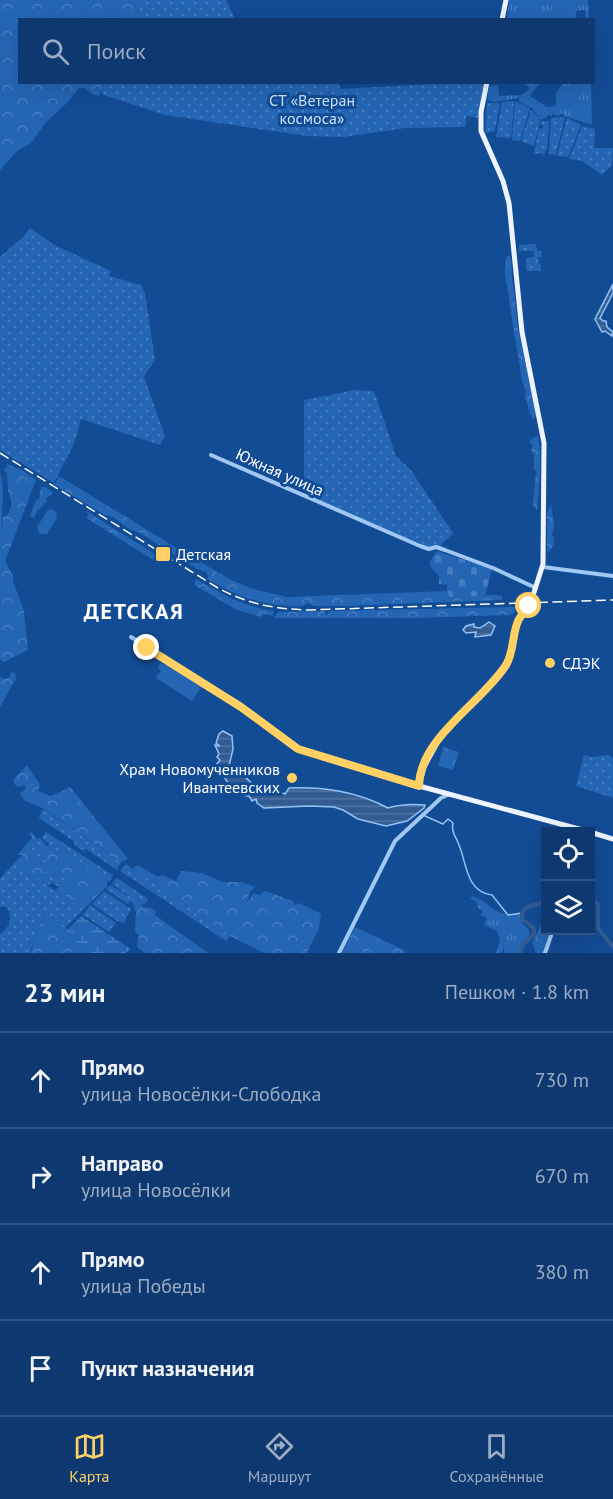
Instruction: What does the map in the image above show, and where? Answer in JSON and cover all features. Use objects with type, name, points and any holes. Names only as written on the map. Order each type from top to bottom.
[{"type":"main road","points":[[502,18],[506,0]]},
{"type":"main road","points":[[487,84],[481,131],[503,181],[509,203],[522,332],[544,443],[542,571],[529,606],[518,621],[506,665],[470,707],[443,732],[431,752],[419,786],[442,795],[450,794],[573,827]]},
{"type":"main road","points":[[595,833],[613,839]]},
{"type":"street","name":"Южная улица","points":[[211,455],[420,546],[429,549],[436,547],[493,568],[536,588]]},
{"type":"street","points":[[543,560],[547,566],[552,568],[613,576]]},
{"type":"street","points":[[542,571],[552,568]]},
{"type":"street","points":[[131,637],[241,707],[290,744],[304,751],[419,786]]},
{"type":"street","points":[[339,953],[395,842],[442,795]]},
{"type":"street","points":[[545,953],[551,935]]},
{"type":"green space","points":[[0,0],[140,0],[139,10],[134,18],[18,18],[18,84],[104,84],[99,96],[85,88],[79,88],[68,102],[46,122],[31,143],[17,151],[0,170]]},
{"type":"green space","points":[[140,0],[226,0],[235,18],[134,18]]},
{"type":"green space","points":[[509,0],[588,0],[589,18],[586,18],[585,10],[576,11],[576,18],[507,18]]},
{"type":"green space","name":"СТ «Ветеран космоса»","points":[[104,84],[339,84],[340,89],[484,84],[478,118],[466,116],[466,127],[405,128],[343,137],[307,136],[165,115],[101,94]]},
{"type":"green space","points":[[526,84],[539,84],[530,96],[547,107],[556,106],[556,93],[562,84],[591,84],[592,125],[564,116],[563,113],[557,116],[553,113],[551,117],[548,114],[540,120],[532,108],[519,102],[519,98],[494,102],[487,100],[489,86],[498,85],[499,96],[521,95],[530,89]]},
{"type":"green space","points":[[514,101],[511,138],[496,137],[502,102]]},
{"type":"green space","points":[[515,101],[530,108],[520,141],[512,140]]},
{"type":"green space","points":[[487,103],[500,103],[495,131],[485,133]]},
{"type":"green space","points":[[531,110],[540,121],[534,146],[521,141]]},
{"type":"green space","points":[[565,117],[556,155],[549,154],[551,118]]},
{"type":"green space","points":[[567,118],[581,125],[568,157],[557,156]]},
{"type":"green space","points":[[542,121],[549,121],[547,151],[545,150],[544,154],[534,153],[539,128],[543,129],[543,125],[540,125]]},
{"type":"green space","points":[[582,126],[595,129],[594,148],[613,148],[612,165],[602,175],[582,161],[569,159]]},
{"type":"green space","points":[[30,228],[54,245],[111,271],[109,276],[141,285],[145,293],[155,360],[144,377],[165,436],[160,445],[81,419],[74,444],[54,483],[0,450],[0,257]]},
{"type":"green space","points":[[536,244],[537,251],[541,251],[542,257],[539,257],[538,263],[541,264],[541,271],[526,271],[526,258],[534,257],[534,251],[519,251],[519,245]]},
{"type":"green space","points":[[509,255],[518,328],[536,414],[534,420],[525,398],[526,391],[521,376],[505,278],[506,258]]},
{"type":"green space","points":[[355,390],[374,391],[396,456],[410,469],[453,533],[438,548],[432,549],[304,495],[304,400]]},
{"type":"green space","points":[[538,436],[540,475],[537,511],[533,505],[536,471],[534,455],[531,451],[533,446],[529,442]]},
{"type":"green space","points":[[7,464],[22,470],[36,480],[5,561],[13,576],[24,611],[28,650],[4,662],[0,659],[0,472],[3,487],[2,516],[3,530],[3,516],[7,516],[11,507],[7,473],[3,469],[7,468]]},
{"type":"green space","points":[[59,476],[188,555],[231,580],[253,589],[288,597],[447,591],[450,597],[495,595],[502,596],[502,600],[344,606],[314,606],[307,603],[296,606],[276,605],[255,601],[207,579],[206,572],[197,569],[113,517],[105,515],[53,484]]},
{"type":"green space","points":[[41,487],[46,487],[52,495],[46,498],[47,501],[37,511],[34,518],[30,516],[36,500],[39,499]]},
{"type":"green space","points":[[551,505],[554,524],[552,536],[556,538],[553,539],[554,544],[549,552],[547,550],[547,513]]},
{"type":"green space","points":[[52,509],[56,512],[57,518],[47,534],[39,534],[37,527],[47,511]]},
{"type":"green space","points":[[86,511],[158,556],[155,561],[86,518],[89,515]]},
{"type":"green space","points":[[437,551],[492,569],[485,596],[450,597],[447,585],[439,584],[439,576],[430,566],[430,561]]},
{"type":"green space","points":[[196,579],[243,603],[274,611],[273,616],[264,614],[261,617],[237,610],[196,586],[194,584]]},
{"type":"green space","points":[[514,607],[515,613],[508,615],[416,618],[274,618],[278,612],[324,611],[327,616],[329,611]]},
{"type":"green space","points":[[166,662],[202,686],[192,701],[156,678],[161,670],[158,668],[160,663],[164,665]]},
{"type":"green space","points":[[11,672],[15,673],[16,678],[0,707],[0,677],[5,679]]},
{"type":"green space","points":[[443,747],[459,752],[453,770],[438,766]]},
{"type":"green space","points":[[584,755],[592,757],[608,755],[613,758],[613,798],[576,786]]},
{"type":"green space","points":[[27,765],[40,785],[38,791],[51,796],[70,787],[128,859],[121,862],[44,809],[24,800],[20,793],[24,791],[26,785],[19,787],[13,780]]},
{"type":"green space","points":[[43,809],[121,862],[117,870],[86,849],[84,851],[74,845],[75,842],[39,818]]},
{"type":"green space","points":[[32,832],[44,843],[39,847],[39,851],[57,877],[64,878],[64,887],[50,880],[37,856],[27,844],[32,838],[29,834]]},
{"type":"green space","points":[[46,832],[113,875],[109,882],[80,862],[47,847],[49,844],[42,838]]},
{"type":"green space","points":[[44,843],[47,847],[80,862],[107,880],[107,886],[84,909],[56,890],[64,886],[39,851],[38,847]]},
{"type":"green space","points":[[27,844],[37,856],[51,883],[49,885],[36,879],[16,864],[16,861],[23,855],[17,855]]},
{"type":"green space","points":[[16,861],[16,864],[84,909],[66,927],[46,912],[37,930],[30,953],[0,953],[0,934],[8,926],[10,916],[8,908],[2,906],[0,908],[0,879]]},
{"type":"green space","points":[[126,864],[230,936],[226,941],[120,871]]},
{"type":"green space","points":[[138,865],[158,877],[162,875],[176,881],[181,871],[201,873],[223,882],[241,882],[255,887],[250,892],[247,902],[254,893],[260,895],[265,891],[293,901],[295,905],[299,903],[321,914],[319,928],[308,950],[309,953],[264,953],[230,936],[133,870]]},
{"type":"green space","points":[[117,878],[148,899],[144,905],[132,900],[128,904],[106,889],[110,885],[133,899],[112,884]]},
{"type":"green space","points":[[104,891],[131,909],[124,923],[117,921],[92,904]]},
{"type":"green space","points":[[473,896],[503,913],[520,914],[522,923],[529,930],[529,935],[518,953],[504,953],[504,945],[502,953],[496,953],[500,941],[497,931],[484,925],[487,918],[480,915],[483,911],[478,908],[476,901],[470,899]]},
{"type":"green space","points":[[131,899],[139,901],[143,907],[156,911],[155,915],[208,953],[145,953],[137,947],[139,935],[135,932],[136,912]]},
{"type":"green space","points":[[90,905],[116,923],[109,932],[83,915]]},
{"type":"green space","points":[[46,912],[66,927],[77,953],[31,953],[37,930]]},
{"type":"green space","points":[[81,916],[131,949],[125,953],[77,953],[67,930]]},
{"type":"green space","points":[[355,927],[400,948],[407,953],[342,953]]},
{"type":"green space","points":[[540,927],[541,935],[550,935],[543,953],[536,953],[532,943]]},
{"type":"shaded area","points":[[613,284],[613,293],[600,318],[606,321],[607,327],[613,332],[612,336],[605,331],[602,332],[595,319]]},
{"type":"shaded area","points":[[489,622],[495,626],[491,635],[475,637],[476,632],[466,633],[463,630],[466,626],[474,624],[474,627],[480,628]]},
{"type":"shaded area","points":[[223,731],[232,736],[233,749],[229,766],[242,774],[259,790],[268,794],[276,791],[285,794],[289,788],[327,789],[352,794],[388,808],[411,804],[425,805],[424,808],[407,821],[386,826],[358,819],[334,807],[264,808],[257,803],[256,799],[252,801],[249,796],[236,792],[221,773],[217,773],[216,765],[220,760],[217,757],[219,754],[215,745],[220,746],[216,743],[219,734]]},
{"type":"waterway","points":[[425,816],[443,824],[448,819],[453,823],[453,832],[472,883],[483,893],[492,895],[508,915],[522,913]]},
{"type":"waterway","points":[[595,902],[598,904],[598,928],[613,947]]},
{"type":"waterway","points":[[520,953],[523,945],[534,934],[534,928],[523,920],[522,913],[527,907],[541,903]]},
{"type":"railway","points":[[0,453],[218,588],[262,605],[308,610],[613,600]]},
{"type":"place","name":"Детская","points":[[163,554]]},
{"type":"place","name":"СДЭК","points":[[550,663]]},
{"type":"place","name":"Храм Новомученников Ивантеевских","points":[[292,778]]},
{"type":"district","name":"ДЕТСКАЯ","points":[[134,611]]},
{"type":"route","points":[[147,648],[241,707],[298,749],[419,786],[424,767],[443,732],[470,707],[506,665],[518,621],[529,606]]}]
